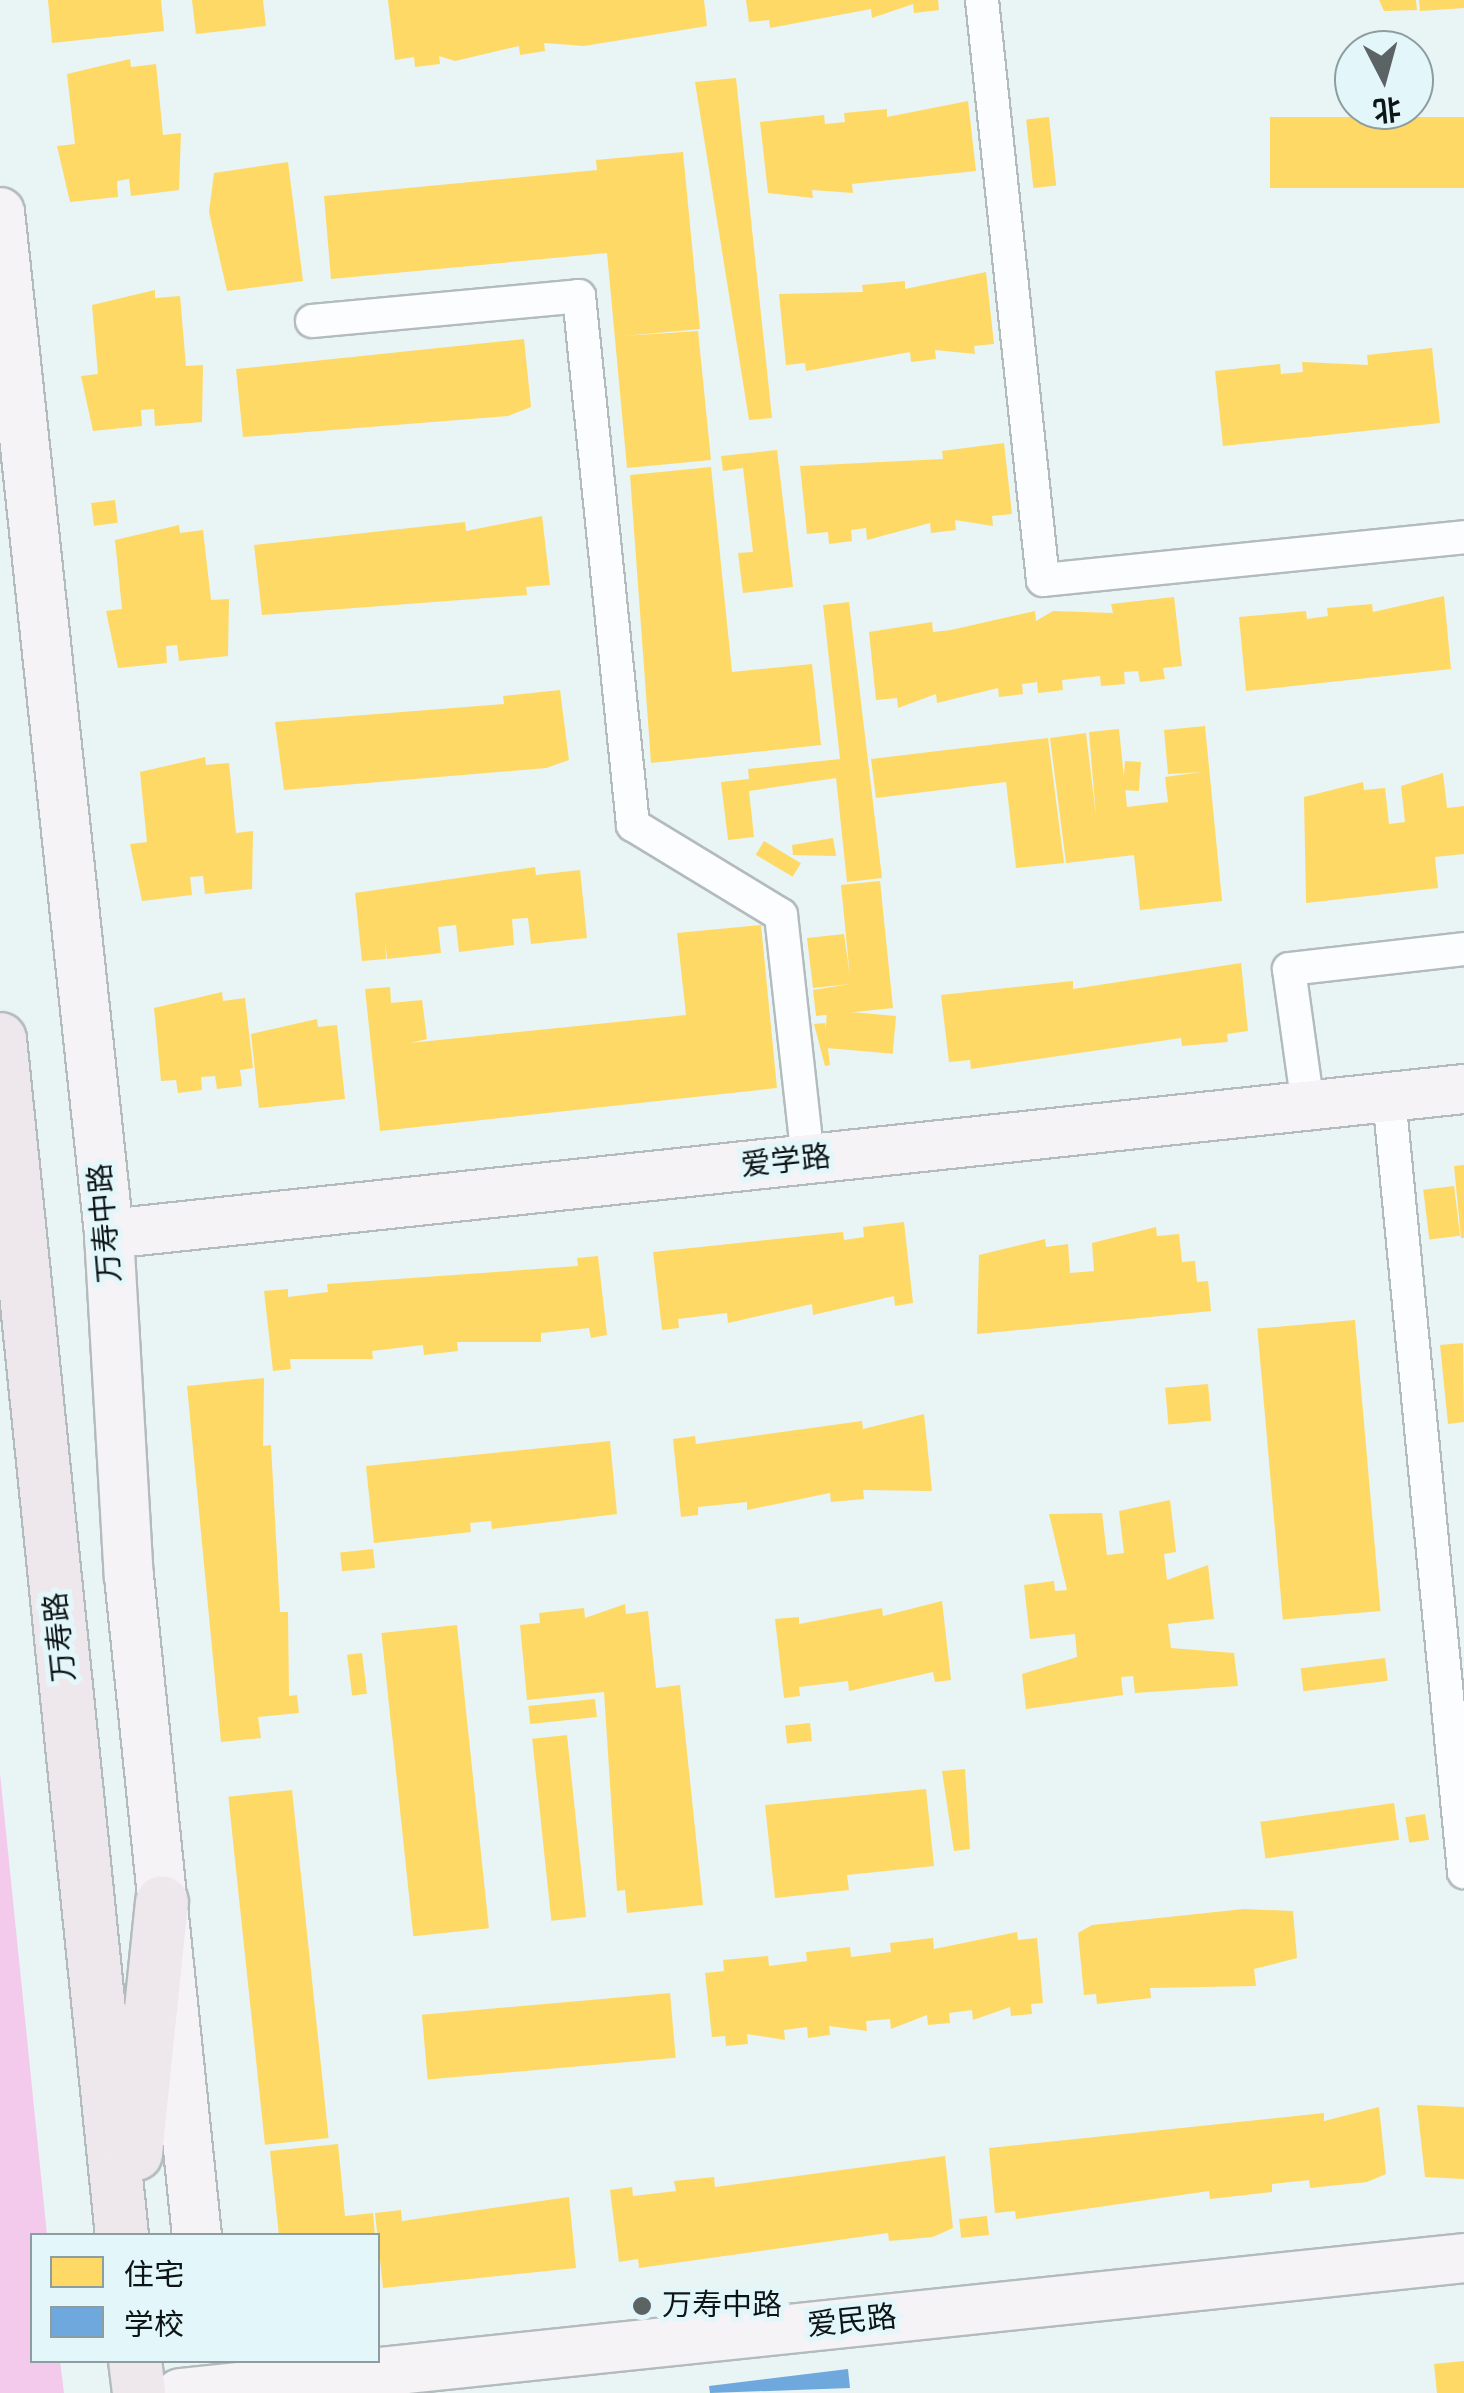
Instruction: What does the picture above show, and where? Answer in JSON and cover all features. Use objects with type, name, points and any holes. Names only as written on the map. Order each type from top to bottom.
[{"type":"main road","name":"万寿路","points":[[0,1039],[125,2233]]},
{"type":"main road","points":[[125,2233],[162,1902]]},
{"type":"main road","points":[[135,2363],[138,2393]]},
{"type":"street","points":[[982,0],[1044,580],[1464,538]]},
{"type":"street","name":"万寿中路","points":[[0,212],[109,1234],[128,1576],[197,2233]]},
{"type":"street","points":[[312,320],[579,296],[633,825],[781,915],[808,1160]]},
{"type":"street","points":[[1308,1106],[1289,969],[1464,950]]},
{"type":"street","name":"爱学路","points":[[109,1234],[1464,1089]]},
{"type":"street","points":[[1389,1097],[1464,1872]]},
{"type":"street","name":"爱民路","points":[[205,2384],[1464,2258]]},
{"type":"shaded area","points":[[0,1773],[47,2233],[30,2233],[30,2363],[60,2363],[64,2393],[0,2393]]},
{"type":"building: 住宅","points":[[48,0],[161,0],[164,31],[52,43]]},
{"type":"building: 住宅","points":[[192,0],[263,0],[266,26],[196,34]]},
{"type":"building: 住宅","points":[[388,0],[704,0],[707,26],[584,46],[544,43],[545,51],[520,55],[519,46],[455,61],[439,56],[440,64],[415,67],[414,57],[395,60]]},
{"type":"building: 住宅","points":[[746,0],[938,0],[939,10],[914,13],[913,4],[872,18],[871,9],[770,28],[769,20],[749,22]]},
{"type":"building: 住宅","points":[[1379,0],[1416,0],[1417,10],[1384,11]]},
{"type":"building: 住宅","points":[[1419,0],[1464,0],[1464,8],[1420,11]]},
{"type":"building: 住宅","points":[[130,59],[131,67],[156,64],[163,135],[181,133],[179,190],[131,196],[129,179],[117,181],[118,197],[70,202],[57,146],[75,144],[67,74]]},
{"type":"building: 住宅","points":[[736,78],[772,418],[749,420],[695,82]]},
{"type":"building: 住宅","points":[[968,101],[976,171],[852,184],[853,193],[812,190],[813,198],[768,193],[760,122],[824,115],[825,124],[845,122],[844,113],[887,109],[887,117]]},
{"type":"building: 住宅","points":[[1049,117],[1056,186],[1033,188],[1026,119]]},
{"type":"building: 住宅","points":[[1270,117],[1334,117],[1334,130],[1434,130],[1434,117],[1464,117],[1464,188],[1270,188]]},
{"type":"building: 住宅","points":[[683,152],[700,329],[623,336],[698,331],[711,460],[627,468],[607,253],[331,279],[324,196],[597,170],[596,160]]},
{"type":"building: 住宅","points":[[288,162],[303,281],[227,291],[209,212],[214,173]]},
{"type":"building: 住宅","points":[[986,272],[994,344],[974,346],[975,354],[935,350],[936,359],[911,362],[910,352],[806,371],[805,363],[786,365],[779,294],[863,292],[862,285],[905,281],[905,289]]},
{"type":"building: 住宅","points":[[155,290],[155,298],[180,296],[186,366],[203,365],[202,422],[155,426],[154,409],[141,410],[142,426],[93,431],[81,376],[98,374],[92,305]]},
{"type":"building: 住宅","points":[[524,339],[531,407],[508,416],[243,437],[236,369]]},
{"type":"building: 住宅","points":[[1432,348],[1440,423],[1223,446],[1215,371],[1280,364],[1281,374],[1303,372],[1302,362],[1368,365],[1367,355]]},
{"type":"building: 住宅","points":[[1004,443],[1012,514],[992,516],[993,526],[955,520],[956,530],[931,533],[930,523],[867,540],[866,528],[851,530],[852,541],[829,544],[828,532],[807,534],[800,466],[943,459],[942,451]]},
{"type":"building: 住宅","points":[[777,450],[793,587],[743,593],[738,553],[753,552],[743,468],[723,471],[721,456]]},
{"type":"building: 住宅","points":[[711,467],[732,672],[812,664],[821,745],[651,763],[630,475]]},
{"type":"building: 住宅","points":[[115,500],[118,523],[94,526],[91,503]]},
{"type":"building: 住宅","points":[[542,516],[550,585],[526,587],[527,595],[262,615],[254,545],[465,522],[466,531]]},
{"type":"building: 住宅","points":[[179,525],[180,533],[203,530],[211,600],[229,599],[228,656],[179,661],[177,645],[166,646],[167,663],[118,668],[106,611],[122,609],[115,540]]},
{"type":"building: 住宅","points":[[1444,596],[1451,669],[1246,691],[1239,617],[1306,611],[1307,619],[1328,616],[1327,608],[1372,604],[1373,612]]},
{"type":"building: 住宅","points":[[1174,597],[1182,666],[1163,668],[1165,679],[1140,682],[1138,671],[1124,672],[1125,684],[1101,686],[1100,676],[1062,680],[1063,690],[1038,693],[1037,682],[1022,684],[1023,694],[999,697],[998,688],[937,703],[936,694],[898,708],[897,698],[876,700],[869,632],[932,622],[933,632],[951,630],[1035,611],[1036,621],[1053,611],[1113,613],[1111,604]]},
{"type":"building: 住宅","points":[[849,602],[882,878],[847,882],[836,778],[749,791],[754,837],[728,840],[721,782],[749,779],[748,769],[840,759],[823,605]]},
{"type":"building: 住宅","points":[[560,690],[569,760],[546,768],[284,790],[275,722],[504,704],[503,696]]},
{"type":"building: 住宅","points":[[1205,726],[1222,901],[1140,910],[1134,855],[1066,863],[1050,738],[1086,733],[1096,816],[1089,732],[1119,729],[1127,807],[1168,802],[1165,777],[1202,772],[1168,774],[1164,730]]},
{"type":"building: 住宅","points":[[1048,738],[1064,863],[1016,868],[1006,782],[876,798],[871,759]]},
{"type":"building: 住宅","points":[[205,757],[206,765],[229,763],[236,833],[253,831],[252,889],[205,894],[203,876],[190,877],[192,895],[142,901],[130,844],[147,842],[140,772]]},
{"type":"building: 住宅","points":[[1125,761],[1141,762],[1139,791],[1123,790]]},
{"type":"building: 住宅","points":[[1443,773],[1447,808],[1464,806],[1464,854],[1435,857],[1438,888],[1306,903],[1304,797],[1363,782],[1364,790],[1385,788],[1389,824],[1405,822],[1401,786]]},
{"type":"building: 住宅","points":[[833,838],[836,856],[793,855],[792,845]]},
{"type":"building: 住宅","points":[[764,841],[801,863],[793,877],[756,855]]},
{"type":"building: 住宅","points":[[535,867],[536,875],[580,870],[587,938],[531,944],[528,918],[512,919],[514,945],[459,952],[456,925],[438,927],[441,953],[387,959],[385,940],[386,959],[362,961],[355,893]]},
{"type":"building: 住宅","points":[[880,881],[893,1008],[816,1016],[813,990],[851,984],[813,988],[807,938],[844,934],[850,977],[841,885]]},
{"type":"building: 住宅","points":[[761,925],[777,1088],[380,1131],[365,989],[390,987],[391,1003],[422,1000],[427,1039],[410,1043],[686,1015],[677,933]]},
{"type":"building: 住宅","points":[[1241,963],[1248,1031],[1227,1034],[1228,1042],[1182,1046],[1181,1038],[971,1069],[970,1060],[949,1062],[941,995],[1073,981],[1073,989]]},
{"type":"building: 住宅","points":[[222,992],[223,1001],[245,998],[253,1068],[240,1070],[242,1086],[217,1089],[215,1076],[201,1077],[202,1090],[178,1093],[176,1080],[161,1081],[154,1008]]},
{"type":"building: 住宅","points":[[827,1010],[896,1016],[893,1054],[824,1048]]},
{"type":"building: 住宅","points":[[317,1019],[318,1027],[337,1025],[345,1099],[259,1108],[251,1034]]},
{"type":"building: 住宅","points":[[825,1023],[830,1065],[825,1066],[814,1024]]},
{"type":"building: 住宅","points":[[1464,1165],[1464,1238],[1461,1238],[1454,1166]]},
{"type":"building: 住宅","points":[[1454,1186],[1460,1236],[1429,1239],[1423,1190]]},
{"type":"building: 住宅","points":[[904,1222],[913,1303],[895,1306],[894,1296],[813,1315],[812,1304],[728,1323],[727,1313],[678,1319],[679,1328],[662,1330],[653,1252],[843,1232],[844,1240],[864,1237],[863,1227]]},
{"type":"building: 住宅","points":[[1156,1227],[1157,1236],[1179,1234],[1182,1262],[1195,1261],[1197,1282],[1208,1281],[1211,1311],[977,1334],[979,1255],[1045,1239],[1046,1247],[1068,1244],[1070,1273],[1094,1271],[1092,1243]]},
{"type":"building: 住宅","points":[[598,1256],[607,1335],[591,1338],[589,1328],[541,1333],[541,1342],[457,1342],[458,1351],[424,1355],[423,1345],[372,1351],[373,1359],[290,1359],[291,1369],[273,1371],[264,1291],[288,1289],[288,1297],[328,1292],[327,1284],[578,1266],[577,1258]]},
{"type":"building: 住宅","points":[[1355,1320],[1380,1611],[1283,1619],[1257,1329]]},
{"type":"building: 住宅","points":[[1463,1343],[1464,1422],[1448,1424],[1440,1345]]},
{"type":"building: 住宅","points":[[264,1378],[263,1446],[271,1445],[280,1612],[288,1612],[289,1696],[297,1695],[299,1713],[258,1717],[261,1738],[221,1742],[187,1386]]},
{"type":"building: 住宅","points":[[1208,1384],[1211,1421],[1168,1425],[1165,1388]]},
{"type":"building: 住宅","points":[[924,1414],[932,1491],[863,1490],[864,1499],[831,1502],[830,1493],[747,1510],[747,1502],[698,1507],[698,1515],[681,1517],[673,1439],[695,1436],[696,1444],[862,1421],[863,1429]]},
{"type":"building: 住宅","points":[[610,1441],[617,1514],[492,1529],[491,1521],[470,1523],[471,1532],[374,1543],[366,1466]]},
{"type":"building: 住宅","points":[[1170,1500],[1176,1552],[1164,1554],[1167,1580],[1208,1565],[1214,1619],[1168,1624],[1171,1648],[1234,1653],[1238,1686],[1135,1693],[1133,1676],[1121,1677],[1123,1695],[1026,1709],[1022,1674],[1077,1657],[1075,1634],[1030,1639],[1024,1585],[1054,1581],[1055,1591],[1067,1590],[1049,1514],[1102,1513],[1107,1555],[1124,1553],[1119,1511]]},
{"type":"building: 住宅","points":[[373,1549],[375,1568],[342,1571],[340,1552]]},
{"type":"building: 住宅","points":[[942,1601],[951,1680],[935,1682],[933,1672],[849,1691],[848,1681],[799,1687],[800,1696],[784,1698],[775,1619],[799,1617],[799,1624],[882,1608],[883,1616]]},
{"type":"building: 住宅","points":[[625,1604],[626,1614],[648,1611],[656,1688],[680,1685],[703,1905],[627,1913],[625,1890],[617,1891],[604,1692],[527,1700],[520,1625],[540,1623],[539,1613],[584,1608],[585,1618]]},
{"type":"building: 住宅","points":[[457,1625],[489,1928],[413,1936],[381,1633]]},
{"type":"building: 住宅","points":[[362,1653],[367,1694],[352,1696],[347,1655]]},
{"type":"building: 住宅","points":[[1385,1658],[1388,1681],[1303,1691],[1301,1668]]},
{"type":"building: 住宅","points":[[595,1699],[597,1717],[530,1724],[528,1706]]},
{"type":"building: 住宅","points":[[810,1723],[812,1741],[787,1744],[785,1726]]},
{"type":"building: 住宅","points":[[567,1735],[586,1917],[551,1921],[532,1739]]},
{"type":"building: 住宅","points":[[965,1769],[970,1849],[954,1851],[942,1771]]},
{"type":"building: 住宅","points":[[926,1789],[934,1866],[847,1875],[849,1890],[775,1898],[765,1805]]},
{"type":"building: 住宅","points":[[292,1790],[329,2138],[265,2145],[228,1797]]},
{"type":"building: 住宅","points":[[1394,1803],[1399,1840],[1265,1858],[1260,1822]]},
{"type":"building: 住宅","points":[[1425,1814],[1429,1840],[1409,1843],[1405,1817]]},
{"type":"building: 住宅","points":[[1244,1909],[1293,1911],[1297,1958],[1254,1969],[1256,1986],[1150,1988],[1151,1998],[1097,2004],[1096,1994],[1084,1995],[1078,1933],[1092,1925]]},
{"type":"building: 住宅","points":[[1017,1932],[1018,1940],[1037,1938],[1043,2003],[1031,2004],[1032,2014],[1011,2016],[1010,2007],[973,2020],[972,2010],[949,2013],[950,2023],[928,2025],[927,2015],[891,2029],[890,2019],[866,2021],[867,2031],[829,2026],[830,2035],[808,2038],[807,2027],[784,2030],[785,2040],[747,2034],[748,2044],[726,2046],[725,2036],[712,2037],[705,1973],[724,1971],[723,1960],[768,1956],[769,1966],[807,1961],[806,1952],[850,1947],[851,1957],[891,1952],[890,1943],[933,1938],[934,1949]]},
{"type":"building: 住宅","points":[[670,1993],[676,2058],[428,2079],[422,2015]]},
{"type":"building: 住宅","points":[[1417,2105],[1464,2107],[1464,2179],[1425,2177]]},
{"type":"building: 住宅","points":[[1379,2107],[1386,2174],[1367,2182],[1310,2188],[1309,2180],[1272,2184],[1272,2192],[1210,2199],[1209,2191],[1016,2219],[1015,2211],[995,2213],[989,2148],[1324,2113],[1324,2121]]},
{"type":"building: 住宅","points":[[338,2144],[345,2216],[373,2213],[375,2233],[279,2233],[270,2151]]},
{"type":"building: 住宅","points":[[945,2156],[953,2228],[933,2237],[889,2241],[888,2233],[639,2268],[638,2259],[619,2262],[610,2190],[632,2187],[633,2196],[676,2191],[674,2181],[714,2177],[715,2187]]},
{"type":"building: 住宅","points":[[569,2197],[576,2268],[383,2288],[375,2213],[401,2210],[402,2221]]},
{"type":"building: 住宅","points":[[987,2216],[989,2235],[961,2238],[959,2219]]},
{"type":"building: 住宅","points":[[1464,2361],[1464,2393],[1437,2393],[1434,2364]]},
{"type":"building: 学校","points":[[848,2369],[850,2388],[710,2393],[709,2386]]},
{"type":"place","name":"万寿中路","points":[[642,2306]]}]
